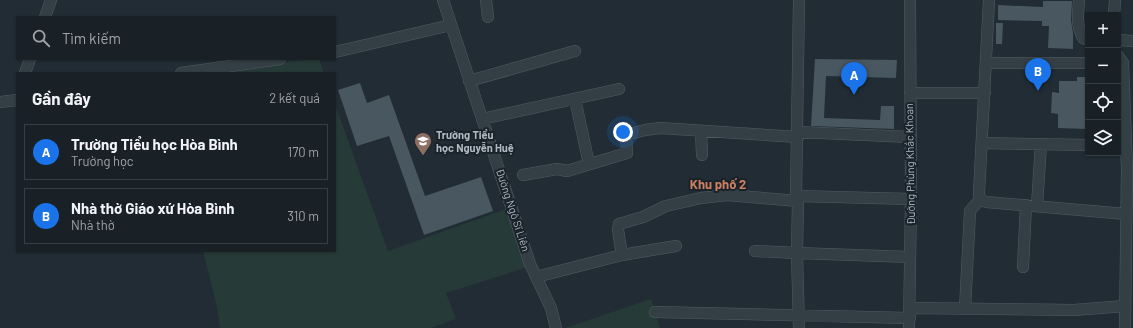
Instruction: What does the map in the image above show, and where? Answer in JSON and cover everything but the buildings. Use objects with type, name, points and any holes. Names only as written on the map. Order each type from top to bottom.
[{"type":"street","points":[[45,16],[51,0]]},
{"type":"street","name":"Đường Ngô Sĩ Liên","points":[[443,0],[530,264],[551,308],[556,328]]},
{"type":"street","points":[[486,0],[488,17]]},
{"type":"street","points":[[799,0],[797,198],[799,328]]},
{"type":"street","name":"Đường Phùng Khắc Khoan","points":[[909,318],[911,199],[910,0]]},
{"type":"street","points":[[965,309],[970,211],[980,199],[979,193],[989,0]]},
{"type":"street","points":[[1079,0],[1079,30],[1083,38],[1085,39]]},
{"type":"street","points":[[1114,12],[1115,0]]},
{"type":"street","points":[[336,52],[451,25]]},
{"type":"street","points":[[1121,40],[1133,41]]},
{"type":"street","points":[[470,81],[575,51]]},
{"type":"street","points":[[25,72],[30,60]]},
{"type":"street","points":[[188,72],[273,60]]},
{"type":"street","points":[[986,63],[1085,63]]},
{"type":"street","points":[[1121,66],[1129,107],[1122,146],[1130,169],[1126,214],[1125,328]]},
{"type":"street","points":[[482,120],[619,88]]},
{"type":"street","points":[[910,93],[985,92]]},
{"type":"street","points":[[0,102],[16,98]]},
{"type":"street","points":[[575,99],[589,164]]},
{"type":"street","points":[[523,175],[557,169],[567,171],[626,153],[626,135],[660,128],[798,135],[910,137]]},
{"type":"street","points":[[701,131],[702,155]]},
{"type":"street","points":[[982,143],[1085,145]]},
{"type":"street","points":[[1022,267],[1041,144]]},
{"type":"street","points":[[622,255],[618,230],[619,224],[643,217],[666,206],[701,198],[727,195],[797,198],[911,199]]},
{"type":"street","points":[[980,199],[986,202],[1126,214]]},
{"type":"street","points":[[536,277],[622,255],[676,246]]},
{"type":"street","points":[[755,250],[910,257]]},
{"type":"street","points":[[655,312],[798,314],[909,318],[965,309],[1074,310],[1125,306]]},
{"type":"green space","points":[[319,60],[324,72],[211,72],[291,61]]},
{"type":"green space","points":[[336,107],[388,251],[509,208],[528,267],[446,293],[456,319],[431,328],[220,328],[217,307],[203,252],[336,252]]},
{"type":"green space","points":[[651,299],[660,328],[565,328]]},
{"type":"place","name":"Nhà thờ Giáo xứ Hòa Bình","points":[[1038,91]]},
{"type":"place","name":"Trường Tiểu học Hòa Bình","points":[[854,95]]},
{"type":"place","name":"Trường Tiểu học Nguyễn Huệ","points":[[423,156]]},
{"type":"district","name":"Khu phố 2","points":[[718,184]]}]
